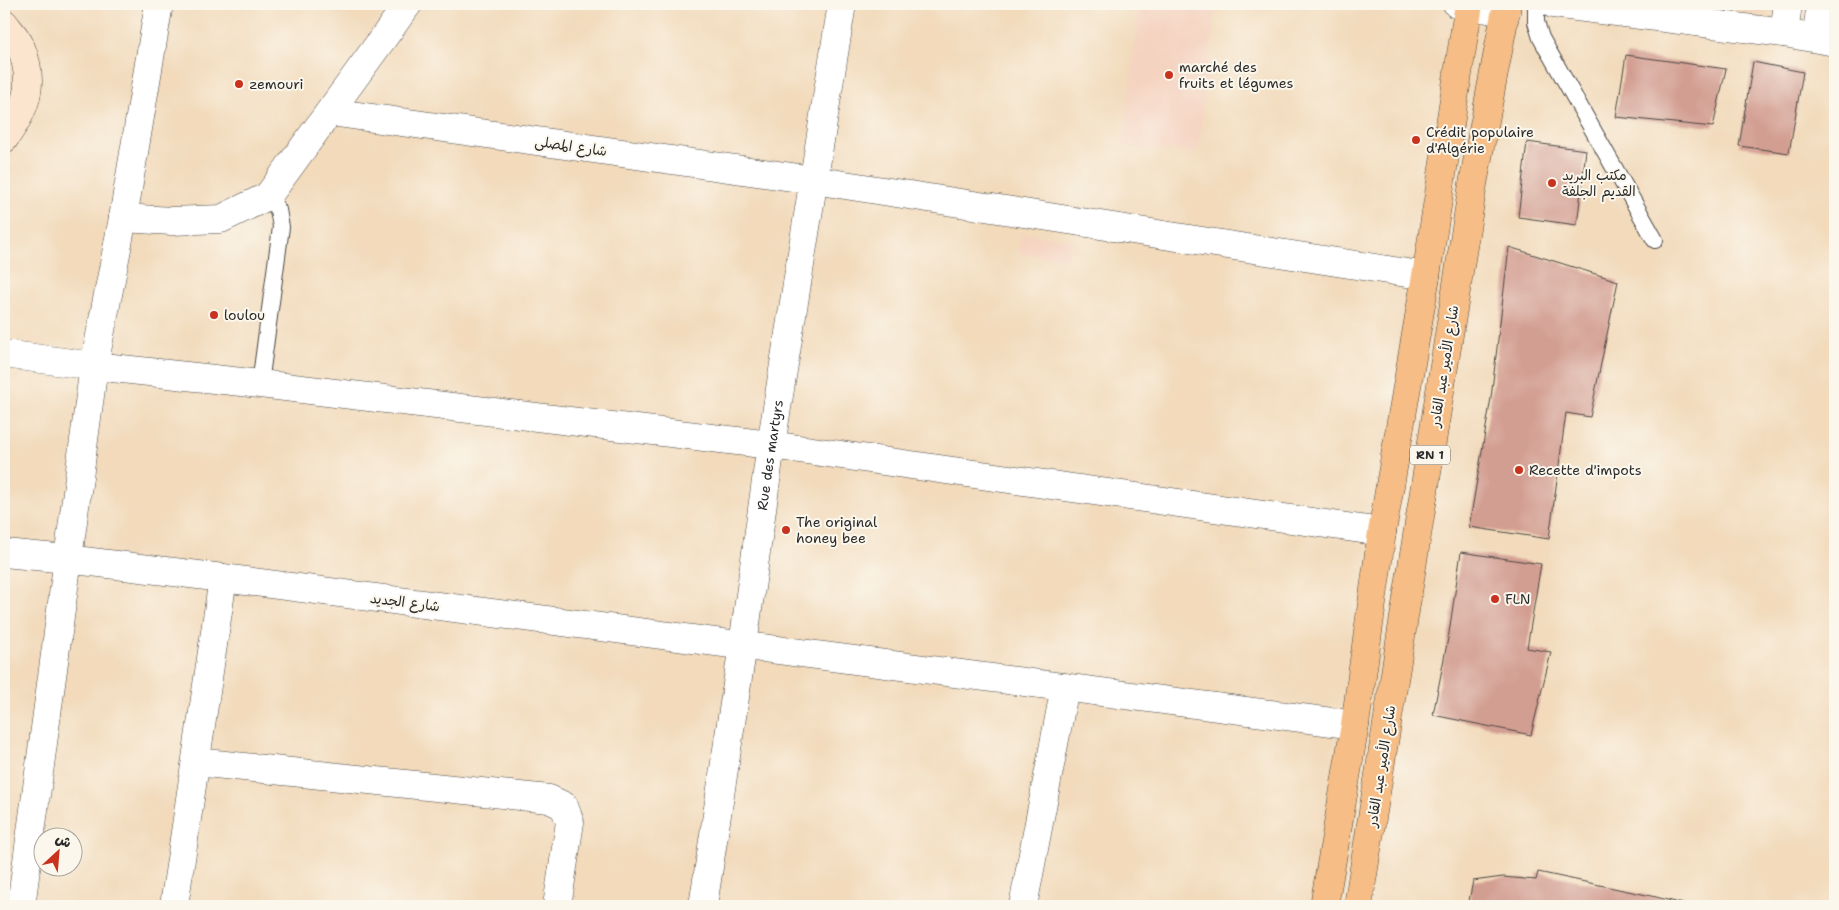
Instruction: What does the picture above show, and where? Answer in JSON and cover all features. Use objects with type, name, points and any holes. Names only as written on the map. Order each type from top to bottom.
[{"type":"main road","name":"RN 1","points":[[1324,906],[1355,724],[1382,532],[1426,276],[1465,4]]},
{"type":"main road","name":"شارع الأمير عبد القادر","points":[[1358,906],[1473,184],[1510,6]]},
{"type":"main road","points":[[4,23],[19,44],[27,68],[28,94],[19,119],[4,140]]},
{"type":"street","points":[[21,906],[94,366],[123,218],[159,4]]},
{"type":"street","points":[[123,218],[221,219],[268,196],[408,4]]},
{"type":"street","name":"Rue des martyrs","points":[[703,906],[771,445],[842,4]]},
{"type":"street","points":[[1465,4],[1510,6]]},
{"type":"street","points":[[1553,4],[1826,40],[1821,4]]},
{"type":"street","points":[[1784,33],[1788,4]]},
{"type":"street","name":"شارع المصلى","points":[[330,112],[813,180],[1426,276]]},
{"type":"street","points":[[4,354],[771,445],[1382,532]]},
{"type":"street","name":"شارع الجديد","points":[[4,553],[223,578],[1355,724]]},
{"type":"street","points":[[174,906],[223,578]]},
{"type":"street","points":[[1023,906],[1064,687]]},
{"type":"street","points":[[196,762],[549,799],[564,806],[570,822],[557,906]]},
{"type":"lane","points":[[1536,4],[1536,22],[1541,38],[1655,240]]},
{"type":"lane","points":[[260,384],[281,227],[278,210],[268,196]]},
{"type":"shaded area","name":"marché des fruits et légumes","points":[[1139,4],[1216,4],[1197,153],[1123,146]]},
{"type":"shaded area","points":[[1700,4],[1765,4],[1763,14]]},
{"type":"shaded area","points":[[1021,233],[1072,240],[1067,259],[1019,253]]},
{"type":"building","points":[[1626,55],[1726,69],[1713,127],[1616,117]]},
{"type":"building","points":[[1753,62],[1803,72],[1789,153],[1739,146]]},
{"type":"building","name":"مكتب البريد القديم الجلفة","points":[[1527,142],[1586,150],[1577,225],[1518,217]]},
{"type":"building","points":[[1509,247],[1618,281],[1590,417],[1566,413],[1549,539],[1469,527],[1491,398]]},
{"type":"building","points":[[1461,552],[1541,564],[1527,648],[1551,652],[1531,735],[1433,715],[1449,633]]},
{"type":"building","points":[[1538,872],[1656,897],[1686,906],[1468,906],[1473,881],[1503,877],[1536,880]]},
{"type":"place","name":"marché des fruits et légumes","points":[[1169,75]]},
{"type":"place","name":"zemouri","points":[[239,84]]},
{"type":"place","name":"Crédit populaire d'Algérie","points":[[1416,140]]},
{"type":"place","name":"مكتب البريد القديم الجلفة","points":[[1552,183]]},
{"type":"place","name":"loulou","points":[[214,315]]},
{"type":"place","name":"Recette d'impots","points":[[1519,470]]},
{"type":"place","name":"The original honey bee","points":[[786,530]]},
{"type":"place","name":"FLN","points":[[1495,599]]}]
